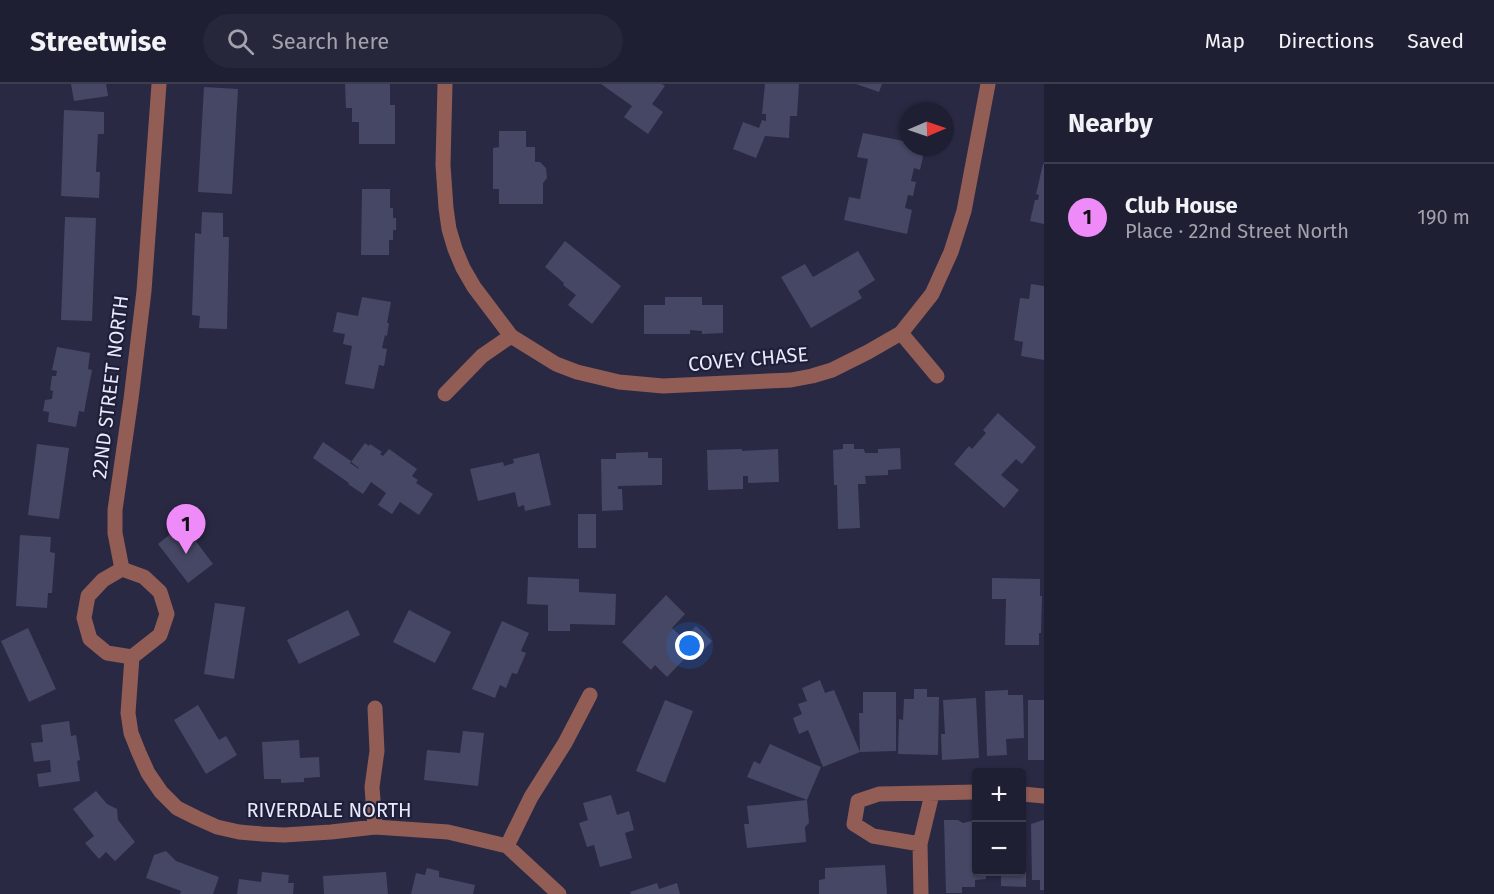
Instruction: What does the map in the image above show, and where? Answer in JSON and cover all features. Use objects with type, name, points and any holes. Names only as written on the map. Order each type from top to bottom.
[{"type":"street","name":"22ND STREET NORTH","points":[[122,569],[115,533],[115,510],[144,291],[159,84]]},
{"type":"street","points":[[445,84],[443,165],[449,229],[463,268],[474,287],[511,336],[482,356],[445,394]]},
{"type":"street","name":"COVEY CHASE","points":[[511,336],[556,363],[577,372],[619,382],[663,386],[791,380],[832,370],[868,352],[901,333],[932,294],[951,252],[963,211],[988,84]]},
{"type":"street","points":[[901,333],[937,376]]},
{"type":"street","points":[[122,569],[144,577],[152,584],[159,592],[166,614],[160,635],[132,657],[106,653],[90,639],[84,618],[88,596],[103,580],[122,569]]},
{"type":"street","name":"RIVERDALE NORTH","points":[[132,657],[128,713],[131,733],[148,773],[161,792],[177,808],[217,827],[250,833],[284,835],[375,827],[448,832],[507,846],[559,894]]},
{"type":"street","points":[[507,846],[531,797],[565,743],[591,695]]},
{"type":"street","points":[[375,708],[377,751],[372,787],[375,827]]},
{"type":"street","points":[[920,844],[873,836],[854,824],[858,801],[879,794],[972,792]]},
{"type":"street","points":[[921,894],[920,844],[932,794]]},
{"type":"street","points":[[1026,794],[1044,796]]},
{"type":"building","points":[[71,84],[106,84],[108,96],[74,101]]},
{"type":"building","points":[[345,84],[390,84],[390,105],[395,105],[395,144],[359,144],[359,122],[352,122],[352,108],[346,108]]},
{"type":"building","points":[[601,84],[662,84],[665,86],[652,104],[663,112],[648,134],[624,117],[632,106]]},
{"type":"building","points":[[765,84],[799,84],[797,116],[790,116],[789,138],[765,136],[756,158],[733,149],[743,122],[759,128],[762,120],[766,121],[766,114],[762,114]]},
{"type":"building","points":[[856,84],[882,84],[879,92]]},
{"type":"building","points":[[204,87],[238,89],[232,194],[198,192]]},
{"type":"building","points":[[64,110],[104,112],[104,134],[98,134],[96,172],[100,172],[99,198],[61,196]]},
{"type":"building","points":[[499,131],[526,131],[526,147],[535,147],[535,162],[540,162],[546,168],[547,178],[543,183],[543,204],[499,204],[499,189],[493,189],[493,148],[499,147]]},
{"type":"building","points":[[863,133],[900,140],[900,156],[923,156],[920,170],[914,168],[911,181],[916,182],[913,196],[908,195],[905,208],[912,210],[907,234],[844,220],[849,197],[860,199],[868,159],[857,157]]},
{"type":"building","points":[[1043,164],[1044,224],[1030,221],[1035,200],[1038,200],[1039,195],[1036,194]]},
{"type":"building","points":[[362,189],[390,189],[390,208],[393,208],[393,218],[396,218],[396,230],[393,230],[393,240],[389,240],[389,255],[361,255]]},
{"type":"building","points":[[202,212],[223,213],[223,237],[229,237],[227,329],[199,328],[200,316],[192,315],[195,233],[201,234]]},
{"type":"building","points":[[65,217],[96,218],[92,321],[61,320]]},
{"type":"building","points":[[565,241],[621,286],[592,324],[568,305],[576,295],[545,267]]},
{"type":"building","points":[[858,251],[875,280],[858,291],[862,298],[811,328],[781,277],[805,264],[813,277]]},
{"type":"building","points":[[1031,284],[1044,286],[1044,360],[1021,356],[1023,342],[1014,340],[1020,298],[1029,299]]},
{"type":"building","points":[[362,297],[391,302],[387,336],[385,335],[382,348],[387,349],[384,366],[379,365],[374,389],[345,384],[352,346],[343,344],[345,334],[333,332],[337,312],[358,316]]},
{"type":"building","points":[[665,297],[702,297],[702,305],[723,305],[723,333],[702,334],[702,331],[690,330],[690,334],[644,334],[644,305],[665,305]]},
{"type":"building","points":[[57,347],[90,353],[88,369],[92,370],[84,412],[79,411],[76,427],[48,422],[49,412],[43,411],[45,400],[52,399],[53,391],[50,390],[52,376],[56,376],[57,371],[52,370]]},
{"type":"building","points":[[998,413],[1036,447],[1022,464],[1016,459],[1001,475],[1019,490],[1004,508],[954,464],[969,446],[972,449],[986,433],[983,430]]},
{"type":"building","points":[[323,442],[359,469],[351,462],[365,443],[382,452],[380,454],[383,456],[389,449],[417,469],[412,476],[418,480],[416,483],[433,494],[419,515],[400,502],[392,514],[378,505],[386,493],[371,482],[363,494],[313,458]]},
{"type":"building","points":[[37,444],[69,448],[59,519],[28,515]]},
{"type":"building","points":[[843,444],[854,444],[854,449],[864,449],[865,453],[878,453],[878,449],[900,448],[901,469],[888,470],[888,475],[865,476],[866,484],[858,484],[860,528],[838,529],[833,450],[843,449]]},
{"type":"building","points":[[742,449],[742,451],[778,449],[779,482],[748,483],[748,476],[743,476],[743,489],[708,490],[707,450]]},
{"type":"building","points":[[648,452],[648,458],[662,458],[662,485],[618,486],[618,489],[622,489],[623,510],[602,511],[601,459],[616,459],[616,453]]},
{"type":"building","points":[[539,453],[551,505],[525,511],[524,505],[518,507],[515,492],[478,501],[470,469],[503,462],[504,466],[514,463],[513,459]]},
{"type":"building","points":[[578,514],[596,514],[596,548],[578,548]]},
{"type":"building","points":[[183,524],[213,564],[188,583],[158,544]]},
{"type":"building","points":[[20,535],[51,537],[50,552],[55,553],[52,593],[48,593],[47,608],[16,606]]},
{"type":"building","points":[[528,577],[579,579],[579,592],[616,594],[615,625],[570,624],[570,631],[548,631],[548,605],[527,604]]},
{"type":"building","points":[[992,578],[1040,579],[1040,596],[1042,596],[1039,645],[1005,645],[1006,599],[992,599]]},
{"type":"building","points":[[666,595],[685,614],[672,628],[684,639],[696,626],[712,641],[695,659],[689,654],[667,677],[655,665],[651,670],[622,642]]},
{"type":"building","points":[[215,603],[245,607],[234,679],[204,674]]},
{"type":"building","points":[[348,610],[360,635],[299,664],[287,640]]},
{"type":"building","points":[[409,610],[451,632],[435,663],[393,642]]},
{"type":"building","points":[[502,621],[529,633],[521,651],[526,653],[517,674],[512,673],[506,688],[500,685],[495,698],[472,689]]},
{"type":"building","points":[[28,628],[56,689],[29,702],[1,641]]},
{"type":"building","points":[[820,680],[825,693],[834,690],[860,752],[823,767],[808,730],[799,734],[793,718],[802,714],[798,704],[807,701],[802,688]]},
{"type":"building","points":[[914,689],[927,689],[927,697],[939,697],[938,755],[898,754],[899,719],[903,720],[904,699],[914,699]]},
{"type":"building","points":[[1008,690],[1008,695],[1023,695],[1024,738],[1006,739],[1007,755],[987,756],[985,691]]},
{"type":"building","points":[[863,692],[896,692],[896,751],[860,752],[859,713],[863,713]]},
{"type":"building","points":[[976,698],[979,758],[942,760],[941,734],[945,734],[943,700]]},
{"type":"building","points":[[665,700],[693,711],[665,783],[636,771]]},
{"type":"building","points":[[1028,700],[1044,700],[1044,760],[1028,760]]},
{"type":"building","points":[[198,705],[219,740],[226,736],[237,755],[206,774],[174,720]]},
{"type":"building","points":[[69,721],[71,736],[76,735],[80,760],[77,761],[80,781],[39,787],[37,774],[51,772],[50,760],[34,762],[31,743],[43,742],[41,725]]},
{"type":"building","points":[[463,731],[484,733],[478,786],[424,780],[427,750],[460,753]]},
{"type":"building","points":[[299,740],[300,758],[319,757],[320,777],[304,778],[304,782],[281,783],[281,779],[264,779],[262,742]]},
{"type":"building","points":[[770,744],[821,767],[807,800],[747,777],[754,761],[760,764]]},
{"type":"building","points":[[96,791],[107,804],[117,809],[118,820],[135,842],[115,861],[106,852],[99,859],[85,843],[94,836],[73,809]]},
{"type":"building","points":[[611,795],[617,815],[629,811],[634,830],[625,833],[632,858],[600,867],[594,845],[587,847],[579,823],[588,820],[583,803]]},
{"type":"building","points":[[807,800],[809,823],[805,827],[806,842],[747,848],[744,824],[749,824],[747,806]]},
{"type":"building","points":[[944,820],[958,820],[963,823],[972,821],[972,876],[986,876],[986,879],[975,880],[975,887],[962,887],[962,893],[946,893]]},
{"type":"building","points":[[1044,820],[1044,890],[1040,890],[1040,880],[1032,880],[1031,824]]},
{"type":"building","points":[[166,851],[176,861],[219,877],[213,894],[180,894],[181,891],[146,878],[154,855]]},
{"type":"building","points":[[885,865],[887,894],[819,894],[819,880],[825,879],[825,868]]},
{"type":"building","points":[[427,868],[439,871],[439,877],[475,885],[473,894],[411,894],[416,873],[425,875]]},
{"type":"building","points":[[262,872],[289,875],[288,883],[294,883],[293,894],[237,894],[239,879],[261,882]]},
{"type":"building","points":[[386,872],[388,894],[324,894],[323,876]]},
{"type":"building","points":[[1001,876],[1026,876],[1026,887],[1001,886]]},
{"type":"building","points":[[657,883],[659,889],[677,883],[680,894],[631,894],[630,892]]},
{"type":"place","name":"Club House","points":[[186,554]]}]
